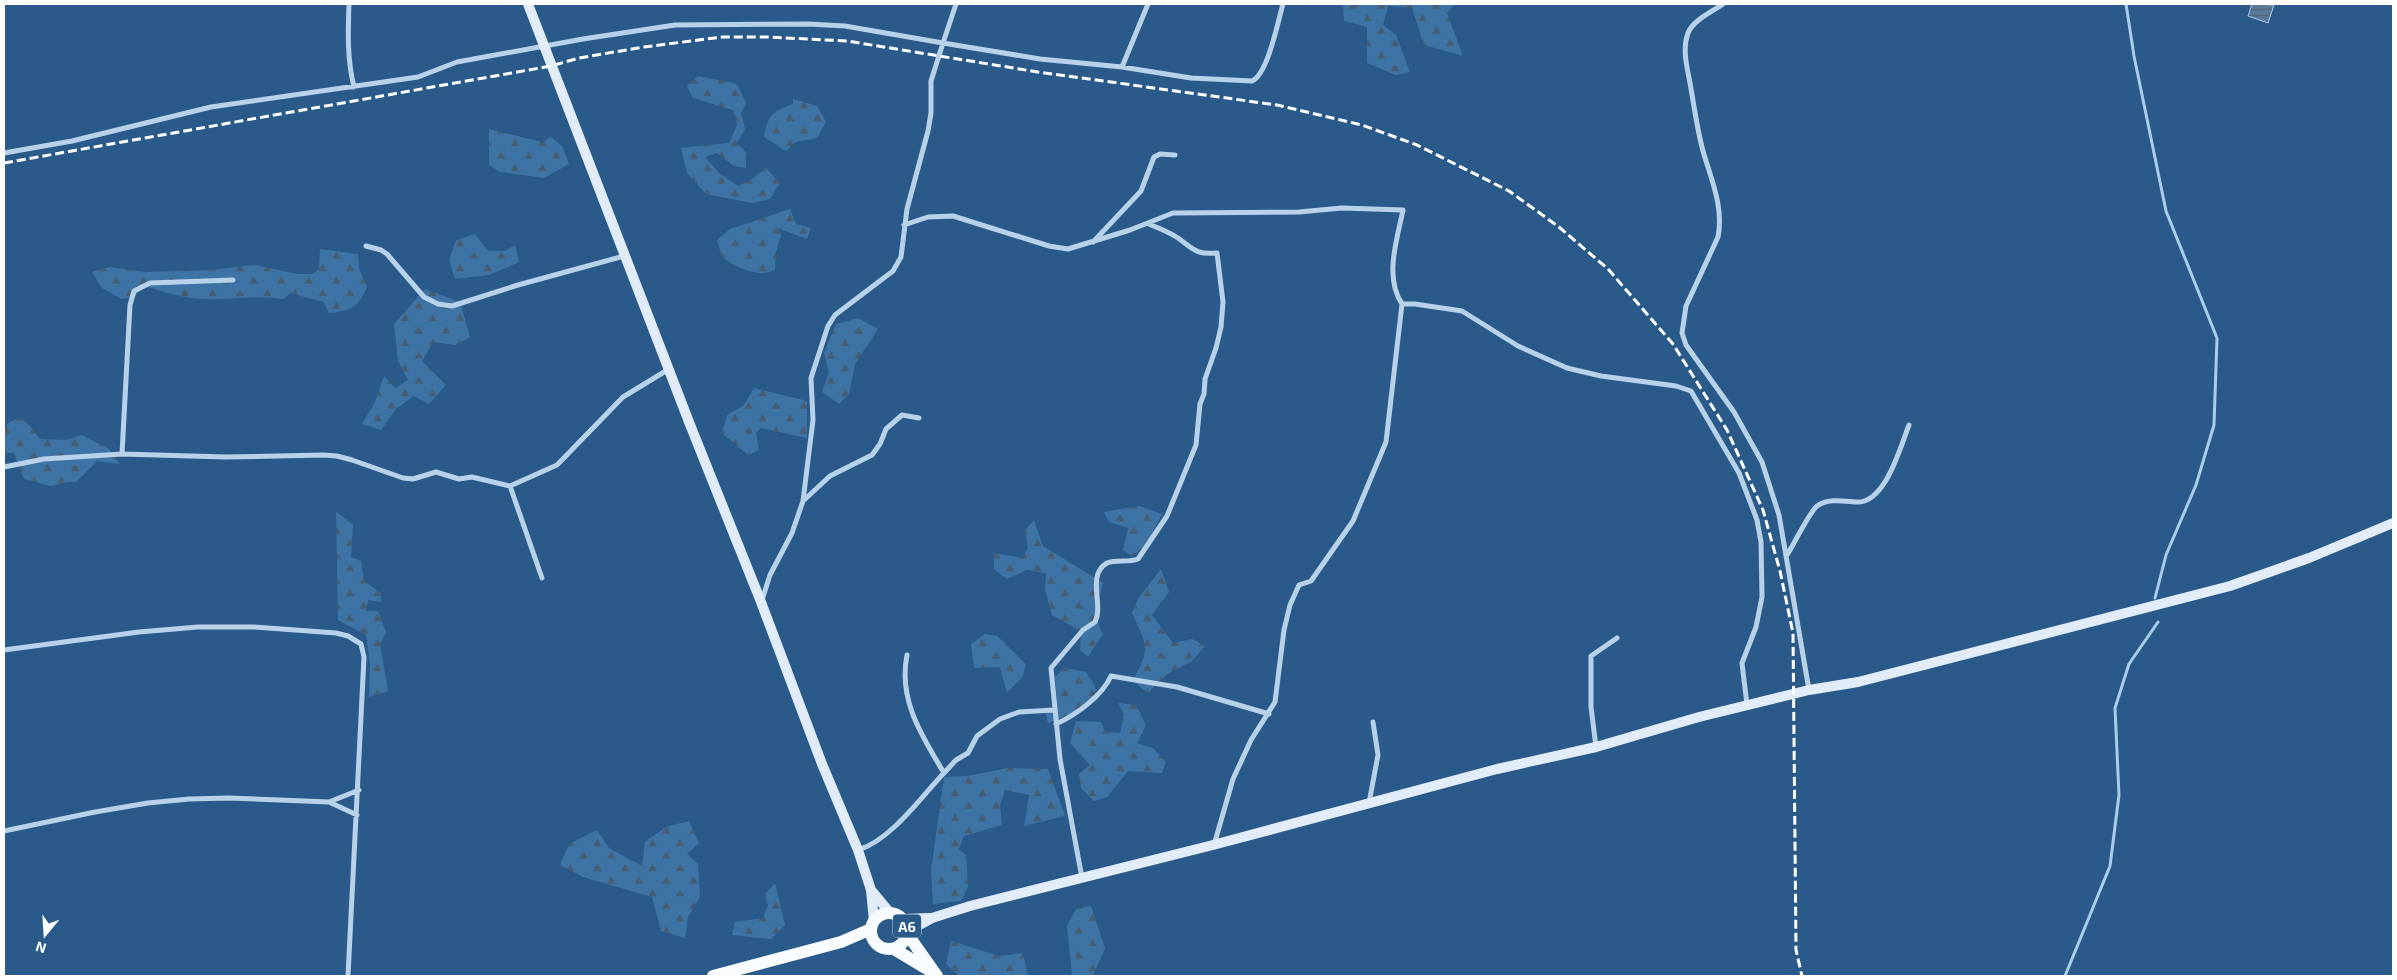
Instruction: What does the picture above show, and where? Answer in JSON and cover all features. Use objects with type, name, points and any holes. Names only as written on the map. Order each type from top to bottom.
[{"type":"main road","points":[[528,4],[546,46],[551,66],[591,164],[624,256],[761,602],[822,764],[858,850],[871,890],[872,925]]},
{"type":"main road","points":[[906,928],[970,906],[1214,845],[1497,769],[1596,747],[1699,717],[1809,690],[1858,682],[2230,586],[2308,558],[2393,523]]},
{"type":"main road","points":[[871,890],[890,913]]},
{"type":"main road","name":"A6","points":[[713,976],[841,942],[872,925],[883,914],[890,913],[906,928],[935,974]]},
{"type":"main road","name":"A6","points":[[872,925],[872,937],[876,944],[882,948],[894,949],[935,974]]},
{"type":"main road","name":"A6","points":[[894,949],[902,945],[906,928]]},
{"type":"main road","name":"A6","points":[[841,942],[876,944]]},
{"type":"street","points":[[349,4],[349,68],[354,87]]},
{"type":"street","points":[[761,602],[770,576],[792,533],[803,501],[814,420],[811,378],[828,326],[835,315],[897,267],[903,250],[904,225],[926,145],[931,113],[932,81],[956,4]]},
{"type":"street","points":[[1122,67],[1148,4]]},
{"type":"street","points":[[4,153],[72,141],[211,107],[418,76],[457,62],[666,26],[732,24],[844,26],[1040,59],[1122,67],[1191,78],[1252,81],[1258,78],[1264,69],[1283,4]]},
{"type":"street","points":[[1723,4],[1694,24],[1688,33],[1686,45],[1685,58],[1703,151],[1713,178],[1720,229],[1686,306],[1682,333],[1686,345],[1734,412],[1762,462],[1778,515],[1787,556],[1809,690]]},
{"type":"street","points":[[1093,242],[1141,191],[1154,157],[1160,154],[1175,155]]},
{"type":"street","points":[[904,225],[928,217],[953,216],[1059,248],[1075,248],[1149,224],[1173,213],[1299,212],[1342,208],[1403,210],[1392,274],[1395,293],[1402,304],[1386,442],[1353,521],[1311,581],[1299,585],[1290,605],[1284,630],[1278,688],[1269,714],[1250,740],[1233,779],[1214,845]]},
{"type":"street","points":[[1082,878],[1060,759],[1051,668],[1083,630],[1095,622],[1098,609],[1096,584],[1099,573],[1108,563],[1132,561],[1141,556],[1167,516],[1196,445],[1200,404],[1204,394],[1205,379],[1216,348],[1223,302],[1217,253],[1205,254],[1189,249],[1178,238],[1149,224]]},
{"type":"street","points":[[366,246],[381,250],[387,254],[424,298],[446,306],[461,304],[518,284],[624,256]]},
{"type":"street","points":[[122,454],[130,305],[134,291],[150,283],[232,280]]},
{"type":"street","points":[[1402,304],[1415,304],[1462,311],[1518,346],[1567,368],[1601,376],[1676,386],[1691,391],[1739,473],[1749,496],[1760,535],[1763,554],[1762,597],[1756,627],[1742,663],[1747,706]]},
{"type":"street","points":[[4,468],[44,459],[122,454],[226,457],[337,456],[403,478],[413,479],[436,472],[459,479],[472,477],[510,486],[558,466],[623,397],[669,369]]},
{"type":"street","points":[[803,501],[830,476],[872,455],[880,444],[886,429],[902,416],[919,418]]},
{"type":"street","points":[[1787,556],[1816,506],[1827,501],[1866,501],[1876,494],[1889,474],[1909,425]]},
{"type":"street","points":[[510,486],[542,578]]},
{"type":"street","points":[[4,650],[68,640],[198,626],[290,629],[348,636],[361,644],[364,657],[359,790],[348,976]]},
{"type":"street","points":[[1596,747],[1591,707],[1590,656],[1617,638]]},
{"type":"street","points":[[907,655],[905,685],[913,720],[944,773]]},
{"type":"street","points":[[1056,724],[1099,693],[1111,676],[1177,687],[1269,714]]},
{"type":"street","points":[[858,850],[868,847],[883,838],[956,760],[968,753],[977,736],[1000,719],[1019,712],[1054,710]]},
{"type":"street","points":[[1369,803],[1378,754],[1373,722]]},
{"type":"street","points":[[330,802],[359,790]]},
{"type":"street","points":[[4,831],[148,803],[229,798],[330,802],[357,815]]},
{"type":"green space","points":[[1343,4],[1455,4],[1447,13],[1463,56],[1424,45],[1412,8],[1388,6],[1383,25],[1396,35],[1410,72],[1396,75],[1367,63],[1367,27],[1344,21]]},
{"type":"green space","points":[[698,76],[737,84],[746,103],[741,113],[745,129],[737,143],[746,152],[746,168],[734,166],[717,153],[705,157],[720,174],[738,186],[751,180],[766,168],[780,183],[770,199],[752,203],[706,194],[687,173],[681,148],[729,143],[737,125],[733,110],[693,98],[687,86]]},
{"type":"green space","points":[[793,99],[817,106],[826,122],[817,138],[796,142],[786,151],[764,137],[767,123],[772,115],[793,104]]},
{"type":"green space","points":[[489,129],[542,142],[551,137],[562,146],[569,164],[544,178],[500,172],[489,165]]},
{"type":"green space","points":[[790,209],[796,224],[811,228],[807,239],[778,228],[781,235],[776,252],[775,270],[761,273],[747,271],[722,257],[717,240],[730,229]]},
{"type":"green space","points":[[475,234],[488,251],[505,251],[515,245],[519,262],[489,275],[455,279],[449,260],[456,240]]},
{"type":"green space","points":[[320,249],[358,254],[359,268],[367,287],[361,299],[353,307],[329,313],[324,302],[290,293],[284,299],[264,297],[202,299],[180,296],[145,286],[134,297],[122,299],[102,288],[92,272],[110,267],[145,272],[209,270],[256,265],[297,274],[312,274],[319,269]]},
{"type":"green space","points":[[425,289],[460,302],[470,337],[456,345],[433,342],[422,361],[446,385],[429,404],[414,396],[396,409],[381,430],[362,424],[375,402],[384,376],[396,388],[408,380],[398,361],[394,324]]},
{"type":"green space","points":[[858,318],[878,329],[855,364],[849,394],[839,404],[822,392],[829,372],[824,353],[836,324]]},
{"type":"green space","points":[[754,388],[807,401],[807,438],[761,428],[756,433],[759,450],[748,455],[722,433],[727,415],[744,405]]},
{"type":"green space","points":[[21,418],[40,439],[65,440],[82,435],[108,448],[120,464],[97,461],[76,482],[50,486],[24,479],[14,453],[4,453],[4,430],[9,422]]},
{"type":"green space","points":[[1139,506],[1162,514],[1146,545],[1132,556],[1123,550],[1128,528],[1109,522],[1104,512]]},
{"type":"green space","points":[[336,512],[353,524],[351,557],[361,561],[364,581],[381,593],[381,602],[368,600],[366,611],[378,611],[386,632],[380,644],[388,691],[369,697],[370,665],[366,635],[338,620]]},
{"type":"green space","points":[[1034,520],[1043,546],[1103,583],[1097,615],[1103,634],[1088,657],[1080,650],[1081,631],[1052,615],[1045,589],[1046,573],[1027,570],[1007,579],[994,569],[994,553],[1022,558],[1028,548],[1025,530]]},
{"type":"green space","points":[[1161,569],[1169,592],[1152,615],[1173,643],[1192,639],[1205,646],[1192,661],[1166,675],[1148,693],[1133,681],[1143,661],[1145,647],[1144,640],[1132,613],[1138,599]]},
{"type":"green space","points":[[985,634],[997,636],[1026,664],[1023,676],[1007,693],[1000,667],[974,668],[971,644]]},
{"type":"green space","points":[[1064,668],[1086,672],[1095,686],[1096,697],[1069,715],[1048,723],[1045,711],[1057,700],[1055,677]]},
{"type":"green space","points":[[1118,703],[1136,705],[1146,725],[1137,743],[1153,748],[1166,762],[1162,773],[1128,771],[1107,797],[1094,801],[1081,788],[1079,774],[1090,765],[1070,743],[1076,721],[1101,722],[1105,732],[1120,733],[1124,714]]},
{"type":"green space","points":[[1008,768],[1048,769],[1065,816],[1024,826],[1029,795],[1005,790],[1000,805],[1002,825],[964,836],[959,849],[966,855],[968,887],[961,901],[933,904],[931,871],[944,777],[967,776]]},
{"type":"green space","points":[[689,821],[699,843],[687,854],[698,864],[700,897],[688,917],[685,938],[661,931],[652,897],[583,877],[560,865],[569,844],[597,830],[609,848],[642,866],[645,842],[666,827]]},
{"type":"green space","points":[[775,883],[785,925],[771,939],[732,935],[735,922],[763,918],[768,905],[765,894]]},
{"type":"green space","points":[[1091,906],[1105,948],[1093,976],[1072,976],[1067,925],[1077,908]]},
{"type":"green space","points":[[951,941],[999,956],[1023,953],[1028,976],[959,976],[946,964]]},
{"type":"shaded area","points":[[2252,4],[2274,5],[2268,23],[2248,16]]},
{"type":"waterway","points":[[2126,4],[2134,56],[2166,211],[2217,338],[2214,425],[2196,485],[2166,555],[2155,598]]},
{"type":"waterway","points":[[2065,976],[2110,866],[2119,795],[2115,708],[2129,664],[2158,622]]},
{"type":"railway","points":[[4,163],[551,66],[579,58],[722,37],[847,41],[1038,72],[1277,105],[1362,125],[1417,145],[1509,191],[1559,227],[1608,269],[1673,344],[1727,430],[1763,510],[1780,571],[1793,633],[1796,950],[1802,976]]}]
